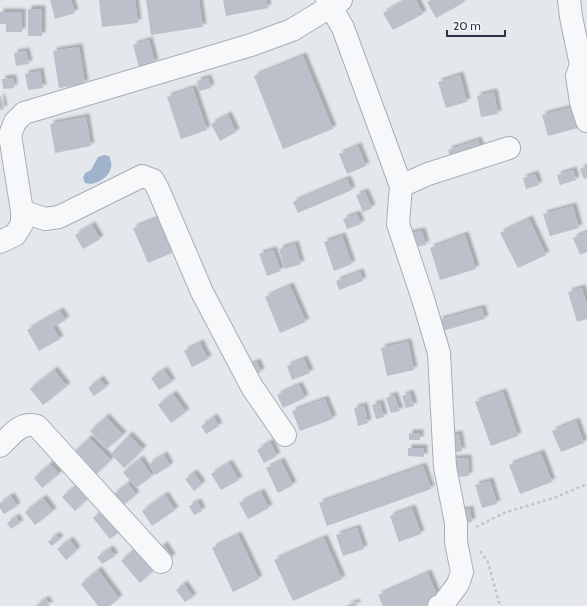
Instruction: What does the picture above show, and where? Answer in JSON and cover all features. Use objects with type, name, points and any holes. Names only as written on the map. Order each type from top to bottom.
[{"type":"street","points":[[569,0],[570,17],[584,65],[577,76],[587,121]]},
{"type":"street","points":[[0,242],[14,235],[22,224],[22,211],[10,135],[15,122],[24,113],[251,45],[292,30],[333,2],[401,186],[398,224],[424,298],[439,353],[446,467],[456,522],[456,542],[462,572],[458,584],[443,604],[439,606]]},
{"type":"street","points":[[401,186],[428,174],[509,148]]},
{"type":"street","points":[[22,211],[45,219],[58,217],[142,176],[153,180],[202,292],[252,387],[285,435]]},
{"type":"street","points":[[0,446],[21,427],[28,424],[37,426],[160,562]]},
{"type":"path","points":[[479,525],[506,512],[554,498],[587,484]]},
{"type":"path","points":[[479,550],[488,562],[500,606]]},
{"type":"water","points":[[104,155],[109,156],[111,162],[110,171],[99,182],[89,184],[85,183],[83,178],[85,173],[91,170],[98,157]]},
{"type":"building","points":[[50,0],[71,0],[75,13],[55,19]]},
{"type":"building","points":[[99,0],[135,0],[138,23],[102,27]]},
{"type":"building","points":[[146,0],[199,0],[203,27],[151,35]]},
{"type":"building","points":[[223,0],[266,0],[268,8],[226,16]]},
{"type":"building","points":[[407,0],[416,0],[423,14],[393,30],[383,13]]},
{"type":"building","points":[[431,0],[461,0],[463,3],[436,18],[427,2]]},
{"type":"building","points":[[28,9],[42,9],[42,36],[28,36]]},
{"type":"building","points":[[0,12],[22,12],[22,32],[6,32],[6,24],[0,24]]},
{"type":"building","points":[[149,40],[155,63],[139,67],[133,45]]},
{"type":"building","points":[[79,47],[85,84],[59,88],[53,51]]},
{"type":"building","points":[[26,51],[29,64],[16,66],[14,53]]},
{"type":"building","points":[[303,56],[333,129],[283,149],[254,76]]},
{"type":"building","points":[[40,71],[43,88],[28,90],[25,74]]},
{"type":"building","points":[[460,75],[467,102],[446,108],[438,82]]},
{"type":"building","points":[[13,78],[14,88],[3,89],[2,79]]},
{"type":"building","points":[[208,78],[211,88],[199,91],[197,81]]},
{"type":"building","points":[[193,88],[207,130],[181,139],[167,97]]},
{"type":"building","points":[[494,92],[498,114],[481,117],[477,96]]},
{"type":"building","points":[[1,96],[4,109],[0,110],[0,97]]},
{"type":"building","points":[[573,107],[578,128],[548,136],[542,115]]},
{"type":"building","points":[[228,115],[236,132],[220,141],[211,124]]},
{"type":"building","points":[[86,117],[91,146],[55,153],[50,124]]},
{"type":"building","points":[[478,140],[483,154],[453,164],[448,150]]},
{"type":"building","points":[[358,146],[366,166],[347,174],[339,154]]},
{"type":"building","points":[[587,166],[587,178],[584,179],[580,169]]},
{"type":"building","points":[[573,170],[576,180],[560,185],[557,175]]},
{"type":"building","points":[[535,174],[539,185],[526,189],[523,178]]},
{"type":"building","points":[[347,179],[352,190],[298,213],[293,202]]},
{"type":"building","points":[[365,192],[372,208],[363,212],[356,195]]},
{"type":"building","points":[[573,206],[579,228],[550,236],[543,214]]},
{"type":"building","points":[[357,214],[361,224],[347,229],[343,219]]},
{"type":"building","points":[[158,218],[172,253],[148,263],[133,228]]},
{"type":"building","points":[[529,219],[546,255],[518,268],[500,233]]},
{"type":"building","points":[[92,225],[100,239],[83,249],[75,235]]},
{"type":"building","points":[[422,231],[426,245],[410,248],[407,234]]},
{"type":"building","points":[[587,232],[587,252],[580,255],[573,238]]},
{"type":"building","points":[[465,235],[476,269],[440,280],[430,248]]},
{"type":"building","points":[[342,236],[352,264],[334,271],[324,242]]},
{"type":"building","points":[[295,244],[301,264],[285,269],[279,249]]},
{"type":"building","points":[[273,250],[281,271],[267,276],[259,254]]},
{"type":"building","points":[[360,272],[363,281],[339,290],[336,281]]},
{"type":"building","points":[[290,286],[306,322],[280,333],[265,297]]},
{"type":"building","points":[[582,288],[587,305],[587,319],[577,322],[568,292]]},
{"type":"building","points":[[482,308],[485,319],[442,331],[439,320]]},
{"type":"building","points":[[60,311],[66,320],[53,327],[60,339],[39,351],[27,330]]},
{"type":"building","points":[[408,342],[414,370],[387,376],[381,348]]},
{"type":"building","points":[[200,343],[208,359],[192,367],[184,351]]},
{"type":"building","points":[[304,359],[310,373],[292,380],[287,366]]},
{"type":"building","points":[[257,362],[261,372],[251,376],[247,366]]},
{"type":"building","points":[[54,370],[67,386],[43,405],[30,389]]},
{"type":"building","points":[[164,370],[172,382],[159,390],[151,378]]},
{"type":"building","points":[[100,379],[106,387],[94,396],[88,388]]},
{"type":"building","points":[[299,385],[305,398],[283,408],[277,395]]},
{"type":"building","points":[[503,392],[518,436],[491,446],[475,402]]},
{"type":"building","points":[[410,393],[414,406],[406,408],[402,396]]},
{"type":"building","points":[[173,394],[186,412],[171,423],[158,405]]},
{"type":"building","points":[[394,395],[400,411],[391,413],[386,398]]},
{"type":"building","points":[[325,399],[333,419],[300,431],[292,411]]},
{"type":"building","points":[[380,403],[384,417],[376,419],[372,405]]},
{"type":"building","points":[[364,406],[368,423],[358,426],[354,408]]},
{"type":"building","points":[[106,417],[123,435],[107,449],[90,431]]},
{"type":"building","points":[[214,417],[219,426],[206,434],[201,426]]},
{"type":"building","points":[[576,421],[584,443],[561,452],[552,431]]},
{"type":"building","points":[[409,433],[420,433],[420,440],[409,440]]},
{"type":"building","points":[[459,434],[462,451],[451,453],[448,436]]},
{"type":"building","points":[[129,435],[143,449],[124,468],[111,454]]},
{"type":"building","points":[[89,438],[111,460],[90,480],[68,458]]},
{"type":"building","points":[[270,442],[277,456],[264,463],[257,450]]},
{"type":"building","points":[[408,448],[424,448],[424,457],[408,456]]},
{"type":"building","points":[[541,453],[552,482],[520,494],[509,465]]},
{"type":"building","points":[[164,455],[170,466],[155,475],[149,464]]},
{"type":"building","points":[[468,458],[469,476],[453,477],[452,459]]},
{"type":"building","points":[[140,459],[152,476],[136,488],[123,472]]},
{"type":"building","points":[[281,461],[293,485],[278,493],[266,468]]},
{"type":"building","points":[[229,463],[239,480],[221,490],[211,474]]},
{"type":"building","points":[[50,464],[59,474],[42,488],[34,478]]},
{"type":"building","points":[[423,466],[431,489],[327,526],[319,503]]},
{"type":"building","points":[[194,473],[202,484],[194,491],[185,479]]},
{"type":"building","points":[[490,481],[497,504],[482,508],[475,485]]},
{"type":"building","points":[[128,483],[136,495],[122,506],[113,495]]},
{"type":"building","points":[[77,484],[89,497],[75,511],[62,497]]},
{"type":"building","points":[[261,492],[269,508],[248,519],[239,503]]},
{"type":"building","points":[[165,495],[175,510],[152,526],[142,511]]},
{"type":"building","points":[[11,496],[17,506],[4,514],[0,508],[0,503]]},
{"type":"building","points":[[43,498],[53,511],[35,525],[25,512]]},
{"type":"building","points":[[198,502],[202,511],[194,515],[189,506]]},
{"type":"building","points":[[412,508],[421,534],[399,542],[390,516]]},
{"type":"building","points":[[470,509],[472,522],[459,524],[457,512]]},
{"type":"building","points":[[102,511],[119,532],[110,539],[93,518]]},
{"type":"building","points":[[16,517],[20,523],[11,529],[7,523]]},
{"type":"building","points":[[357,528],[364,549],[343,556],[336,535]]},
{"type":"building","points":[[56,535],[60,539],[52,546],[48,542]]},
{"type":"building","points":[[238,535],[259,579],[233,592],[212,548]]},
{"type":"building","points":[[324,538],[342,579],[293,601],[274,560]]},
{"type":"building","points":[[70,540],[77,550],[66,560],[57,549]]},
{"type":"building","points":[[164,545],[172,557],[164,563],[156,551]]},
{"type":"building","points":[[110,549],[115,556],[102,564],[97,557]]},
{"type":"building","points":[[134,549],[153,571],[140,583],[121,561]]},
{"type":"building","points":[[98,570],[119,598],[110,606],[98,606],[81,584]]},
{"type":"building","points":[[428,573],[439,600],[425,606],[383,606],[378,595]]},
{"type":"building","points":[[184,584],[193,597],[185,602],[176,590]]},
{"type":"building","points":[[46,599],[50,606],[35,606]]},
{"type":"building","points":[[356,602],[357,606],[345,606]]}]
